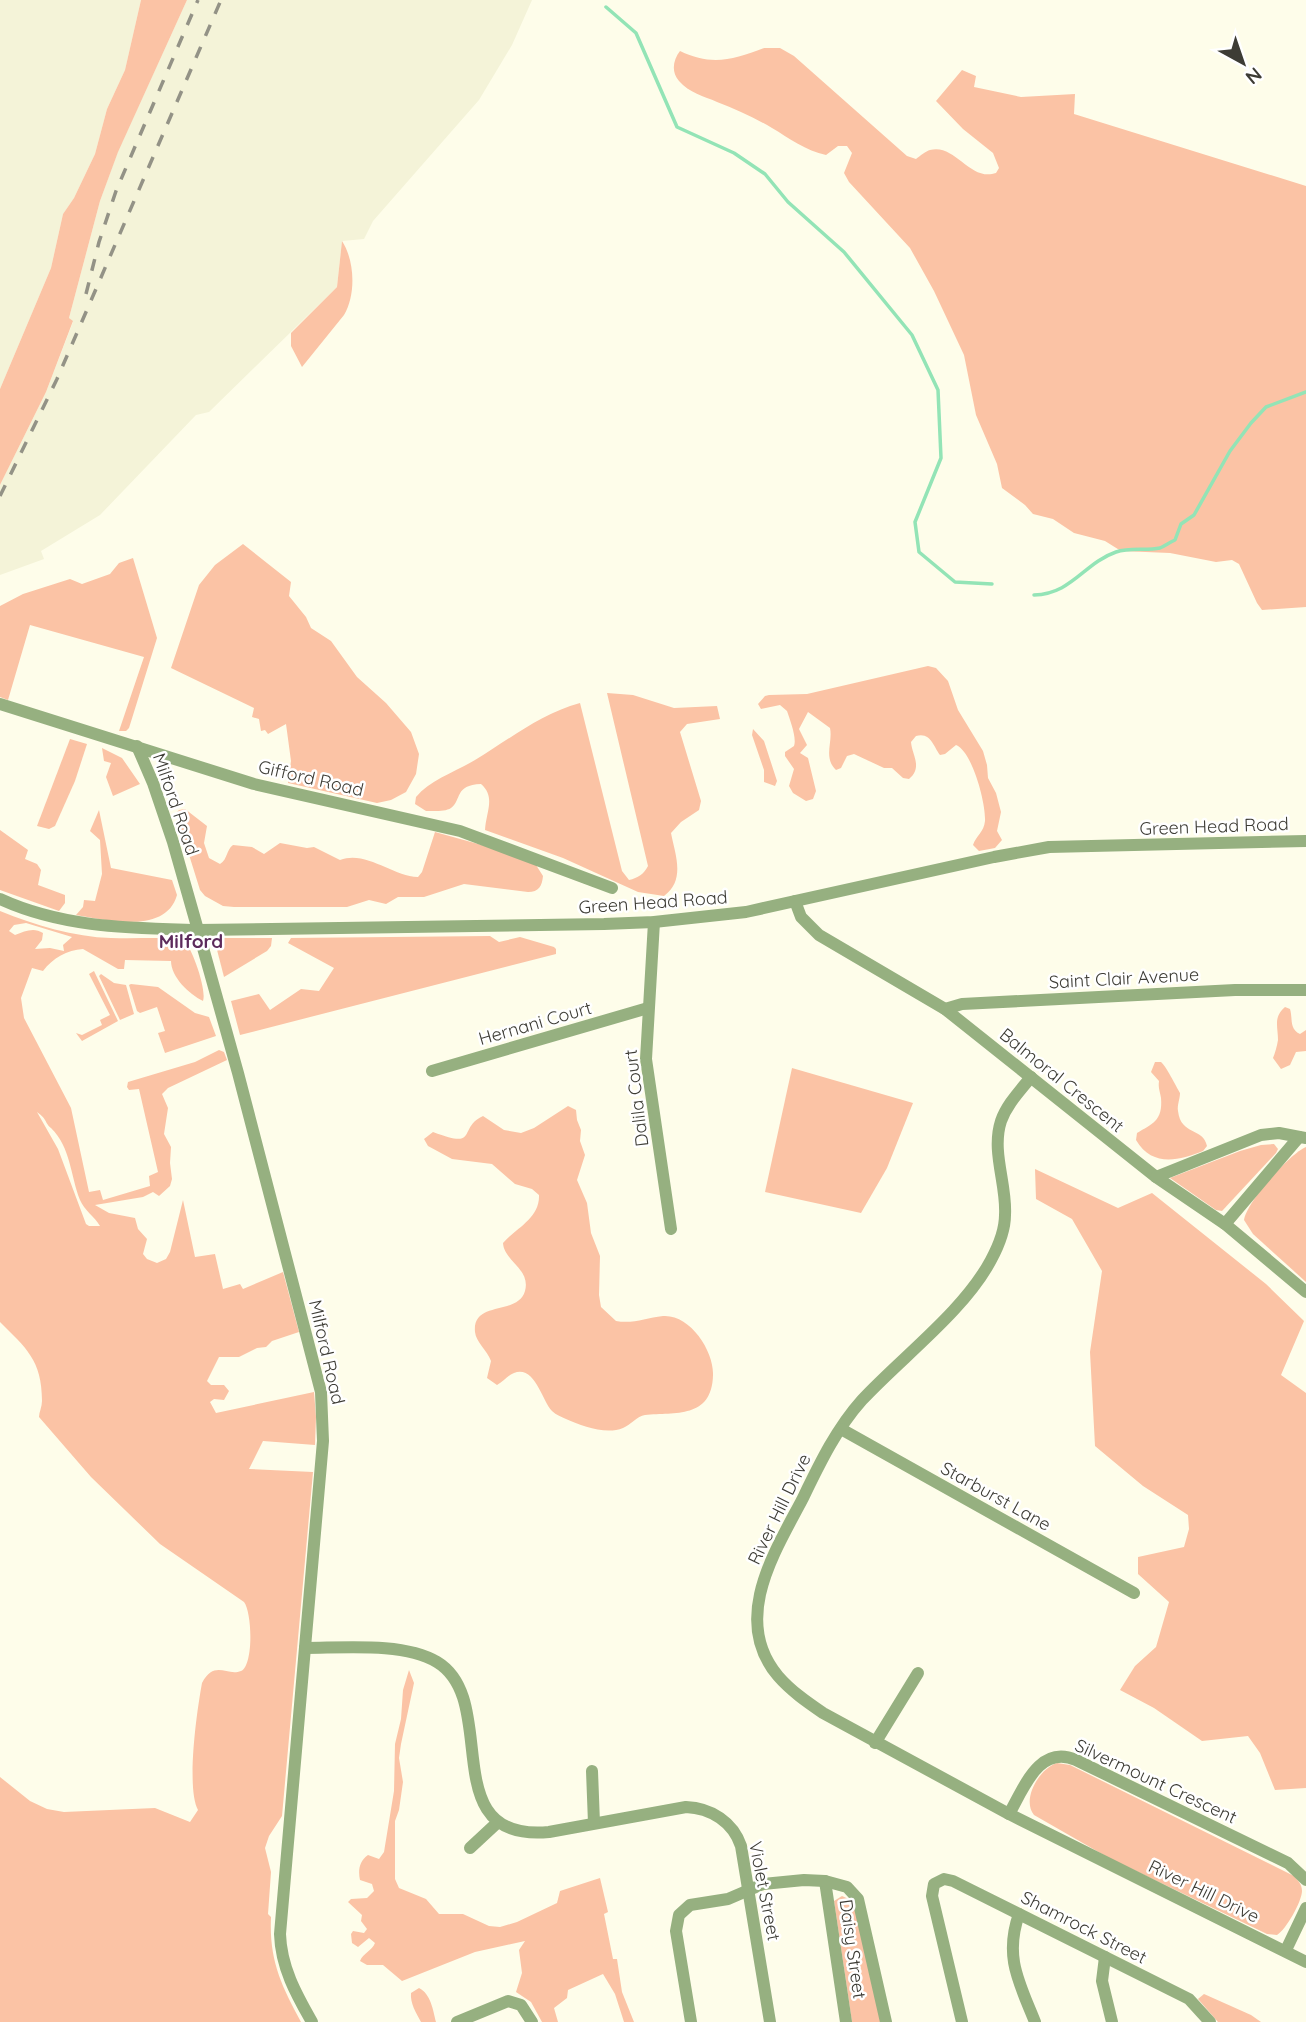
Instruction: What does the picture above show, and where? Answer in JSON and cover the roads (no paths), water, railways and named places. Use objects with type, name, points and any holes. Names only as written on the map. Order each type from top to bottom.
[{"type":"street","name":"Gifford Road","points":[[0,704],[254,784],[460,831],[612,888]]},
{"type":"street","name":"Milford Road","points":[[137,746],[173,842],[243,1092],[321,1392],[323,1441],[280,1934],[282,1958],[287,1974],[312,2022]]},
{"type":"street","name":"Green Head Road","points":[[0,899],[54,918],[123,928],[198,930],[654,922],[735,914],[1049,847],[1306,841]]},
{"type":"street","name":"Balmoral Crescent","points":[[795,901],[802,917],[819,935],[945,1009],[1156,1177],[1225,1224],[1306,1292]]},
{"type":"street","name":"Dalila Court","points":[[654,922],[646,1059],[671,1228]]},
{"type":"street","name":"Saint Clair Avenue","points":[[945,1009],[962,1003],[1235,990],[1306,990]]},
{"type":"street","name":"Hernani Court","points":[[432,1071],[648,1008]]},
{"type":"street","name":"River Hill Drive","points":[[1031,1077],[1007,1108],[998,1133],[1006,1215],[1003,1232],[992,1260],[968,1294],[863,1399],[828,1447],[768,1566],[759,1594],[759,1633],[773,1668],[789,1688],[823,1713],[1009,1814],[1306,1962]]},
{"type":"street","points":[[1156,1177],[1261,1135],[1279,1133],[1303,1137]]},
{"type":"street","points":[[1225,1224],[1303,1137]]},
{"type":"street","name":"Starburst Lane","points":[[841,1429],[1134,1593]]},
{"type":"street","points":[[305,1648],[399,1650],[428,1658],[444,1667],[460,1688],[479,1790],[486,1808],[498,1822],[470,1848]]},
{"type":"street","points":[[875,1743],[918,1673]]},
{"type":"street","name":"Silvermount Crescent","points":[[1009,1814],[1037,1767],[1050,1757],[1062,1755],[1287,1863],[1306,1880]]},
{"type":"street","points":[[592,1771],[594,1823]]},
{"type":"street","name":"Violet Street","points":[[498,1822],[511,1830],[530,1833],[686,1807],[711,1812],[727,1824],[739,1840],[770,2022]]},
{"type":"street","name":"Shamrock Street","points":[[962,2022],[932,1900],[934,1884],[944,1879],[953,1881],[1189,1999],[1210,2022]]},
{"type":"street","points":[[691,2022],[676,1931],[679,1915],[690,1905],[728,1899],[766,1883],[804,1880],[825,1881],[846,1887],[860,1903],[886,2022]]},
{"type":"street","name":"Daisy Street","points":[[825,1881],[846,2022]]},
{"type":"street","points":[[1286,1950],[1306,1908]]},
{"type":"street","points":[[1019,1914],[1012,1937],[1012,1960],[1016,1977],[1035,2022]]},
{"type":"street","points":[[1105,1957],[1102,1981],[1112,2022]]},
{"type":"street","points":[[457,2022],[501,2002],[518,2004],[528,2013],[532,2022]]},
{"type":"waterway","points":[[606,7],[636,33],[677,127],[734,153],[765,174],[788,202],[844,252],[912,335],[938,390],[941,458],[915,522],[919,552],[955,582],[992,584]]},
{"type":"waterway","points":[[1034,595],[1068,584],[1095,563],[1116,552],[1160,548],[1175,540],[1181,524],[1194,515],[1230,451],[1251,423],[1266,407],[1306,392]]},
{"type":"railway","points":[[86,294],[116,191],[198,0]]},
{"type":"railway","points":[[0,496],[57,379],[221,0]]},
{"type":"district","name":"Milford","points":[[191,941]]}]
